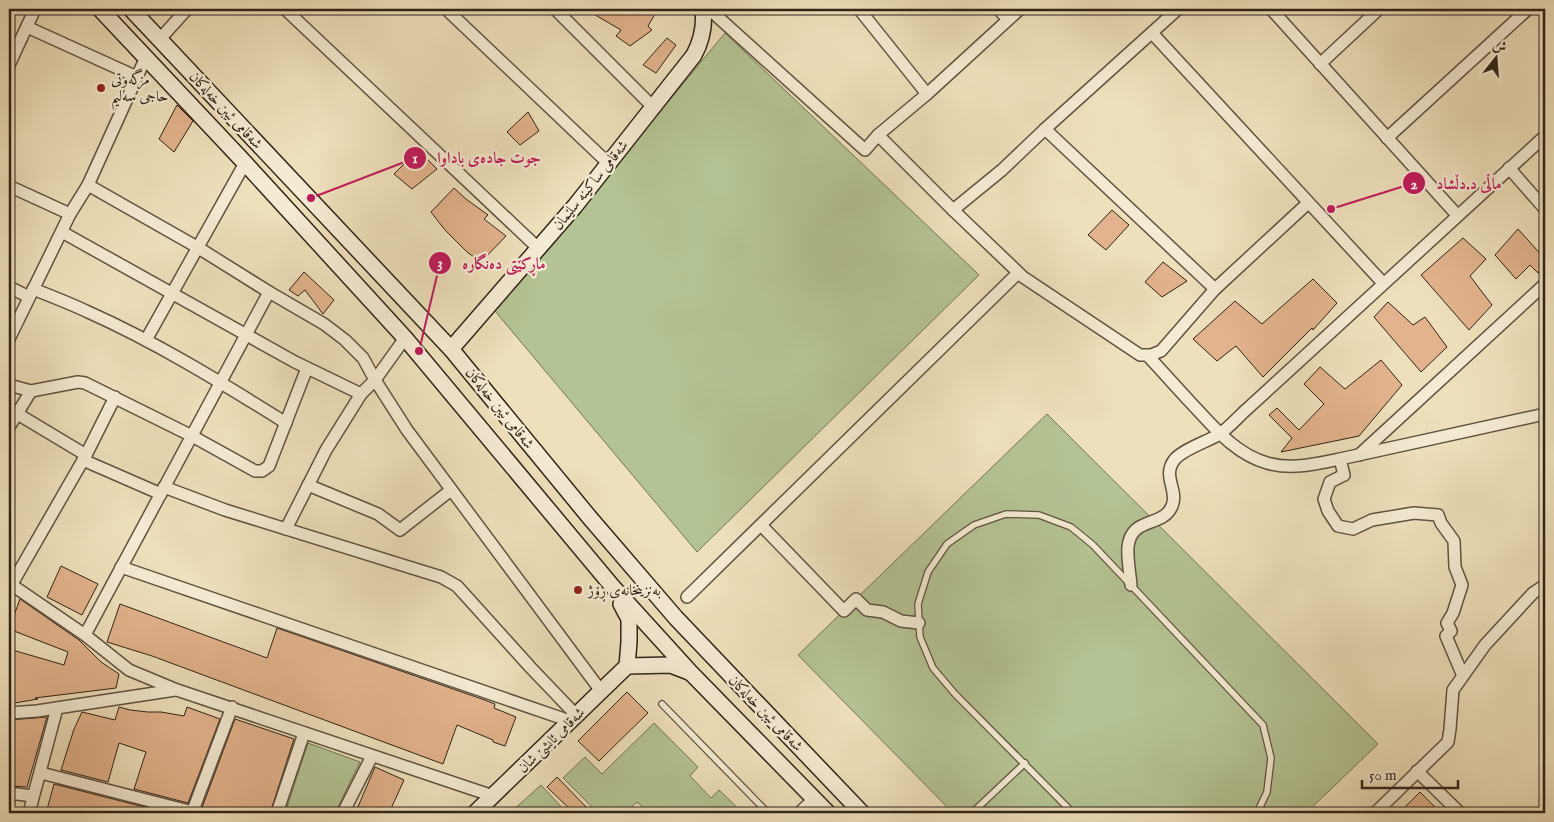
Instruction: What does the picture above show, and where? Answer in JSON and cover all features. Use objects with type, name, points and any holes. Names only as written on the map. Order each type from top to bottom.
[{"type":"main road","name":"شەقامی ئیبن خەلەکان","points":[[100,9],[245,163],[405,338],[612,586],[691,673],[828,813]]},
{"type":"main road","name":"شەقامی ئیبن خەلەکان","points":[[131,9],[451,349],[590,518],[676,618],[862,813]]},
{"type":"main road","name":"شەقامی ساکینە سلێمان","points":[[451,349],[609,164],[694,55],[702,34],[704,23],[703,9]]},
{"type":"main road","points":[[566,533],[590,518]]},
{"type":"main road","points":[[612,586],[629,618],[627,666],[671,665],[691,673]]},
{"type":"main road","name":"شەقامی ئایشێ شان","points":[[475,813],[627,666]]},
{"type":"main road","points":[[723,704],[740,687]]},
{"type":"street","points":[[9,65],[35,9]]},
{"type":"street","points":[[160,39],[187,9]]},
{"type":"street","points":[[285,9],[538,248]]},
{"type":"street","points":[[446,9],[609,164]]},
{"type":"street","points":[[555,9],[653,107]]},
{"type":"street","points":[[709,9],[865,150],[878,135],[927,94],[1020,9]]},
{"type":"street","points":[[859,9],[927,94]]},
{"type":"street","points":[[998,9],[1008,19]]},
{"type":"street","points":[[954,210],[1002,170],[1178,9]]},
{"type":"street","points":[[1271,9],[1457,215]]},
{"type":"street","points":[[1320,64],[1379,9]]},
{"type":"street","points":[[1387,138],[1528,9]]},
{"type":"street","points":[[27,27],[137,77]]},
{"type":"street","points":[[1152,33],[1383,283]]},
{"type":"street","points":[[9,339],[70,214],[88,185],[146,57]]},
{"type":"street","points":[[1045,129],[1215,289]]},
{"type":"street","points":[[878,135],[1018,273],[1140,354],[1148,356],[1220,434],[1248,454],[1267,463],[1288,466],[1311,465],[1340,460],[1545,414]]},
{"type":"street","points":[[1131,585],[1128,548],[1130,537],[1135,530],[1142,525],[1155,521],[1168,512],[1172,506],[1174,498],[1169,473],[1171,464],[1177,457],[1220,434],[1545,136]]},
{"type":"street","points":[[146,340],[245,163]]},
{"type":"street","points":[[1509,168],[1545,209]]},
{"type":"street","points":[[88,185],[197,246],[269,292],[324,324],[345,340],[363,358],[408,430],[601,691]]},
{"type":"street","points":[[9,186],[70,214]]},
{"type":"street","points":[[1148,356],[1161,351],[1215,289],[1308,203]]},
{"type":"street","points":[[62,232],[307,368],[361,394]]},
{"type":"street","points":[[687,598],[1018,273]]},
{"type":"street","points":[[1358,456],[1545,284]]},
{"type":"street","points":[[9,287],[86,311],[146,340],[221,382],[286,423]]},
{"type":"street","points":[[85,634],[269,292]]},
{"type":"street","points":[[286,529],[326,450],[361,394],[375,380],[405,338]]},
{"type":"street","points":[[9,385],[32,391],[85,383],[192,436],[255,471],[269,466],[307,368]]},
{"type":"street","points":[[9,427],[16,413],[32,391]]},
{"type":"street","points":[[115,397],[84,457],[9,585],[85,634],[129,670],[177,690],[493,796]]},
{"type":"street","points":[[16,413],[84,457],[163,490],[441,577],[457,586],[573,718]]},
{"type":"street","points":[[1340,460],[1344,476],[1330,482],[1324,500],[1328,511],[1338,526],[1353,529],[1372,520],[1414,513],[1428,513],[1438,515],[1441,523],[1454,540],[1455,567],[1462,585],[1453,612],[1447,623],[1451,631],[1446,636],[1464,676]]},
{"type":"street","points":[[308,485],[378,514],[400,530],[451,490]]},
{"type":"street","points":[[761,525],[844,611],[856,599],[867,610],[883,612],[901,621],[919,623]]},
{"type":"street","points":[[122,567],[573,718]]},
{"type":"street","points":[[1375,813],[1448,742],[1453,690],[1484,645],[1533,593],[1545,585]]},
{"type":"street","points":[[9,713],[57,708],[177,690]]},
{"type":"street","points":[[41,773],[192,812],[232,707]]},
{"type":"street","points":[[28,813],[41,773],[57,708]]},
{"type":"street","points":[[276,813],[304,733]]},
{"type":"street","points":[[343,813],[372,756]]},
{"type":"street","points":[[1417,771],[1460,813]]},
{"type":"street","points":[[9,794],[33,796]]},
{"type":"street","points":[[799,813],[814,799]]},
{"type":"lane","points":[[1073,813],[955,694],[932,668],[920,637],[918,604],[928,572],[947,544],[974,525],[1006,514],[1039,515],[1071,526],[1093,545],[1263,725],[1271,758],[1267,792],[1257,813]]},
{"type":"lane","points":[[662,704],[768,813]]},
{"type":"lane","points":[[972,813],[1025,763]]},
{"type":"green space","points":[[725,33],[979,275],[697,552],[495,311]]},
{"type":"green space","points":[[1047,414],[1378,744],[1306,813],[953,813],[798,655]]},
{"type":"green space","points":[[654,723],[698,767],[690,776],[711,798],[719,790],[743,813],[649,813],[637,802],[625,813],[591,813],[594,809],[563,778],[585,757],[602,774]]},
{"type":"green space","points":[[308,743],[360,762],[335,813],[285,813]]},
{"type":"green space","points":[[541,785],[567,813],[510,813]]},
{"type":"building","points":[[585,9],[658,9],[648,26],[652,30],[630,46],[616,36],[621,30]]},
{"type":"building","points":[[667,38],[676,45],[656,73],[643,65]]},
{"type":"building","points":[[177,105],[193,121],[174,152],[159,139]]},
{"type":"building","points":[[528,112],[539,131],[520,145],[507,132]]},
{"type":"building","points":[[418,150],[437,169],[412,189],[394,174]]},
{"type":"building","points":[[454,188],[488,215],[484,219],[506,236],[481,262],[467,252],[445,230],[431,212]]},
{"type":"building","points":[[1112,210],[1129,225],[1106,250],[1088,235]]},
{"type":"building","points":[[1518,229],[1545,261],[1538,273],[1530,265],[1516,279],[1495,255]]},
{"type":"building","points":[[1463,238],[1486,259],[1470,276],[1492,305],[1469,330],[1421,275]]},
{"type":"building","points":[[1163,262],[1187,281],[1162,297],[1145,282]]},
{"type":"building","points":[[304,272],[334,300],[323,314],[305,290],[298,296],[289,290]]},
{"type":"building","points":[[1313,279],[1337,303],[1313,330],[1312,328],[1263,377],[1236,346],[1217,361],[1193,339],[1235,301],[1262,324]]},
{"type":"building","points":[[1388,302],[1413,325],[1425,317],[1447,347],[1421,372],[1374,317]]},
{"type":"building","points":[[1381,360],[1402,385],[1359,436],[1281,452],[1292,438],[1269,415],[1277,408],[1299,430],[1324,404],[1304,384],[1320,367],[1345,389]]},
{"type":"building","points":[[61,566],[98,584],[82,615],[47,597]]},
{"type":"building","points":[[20,599],[79,640],[101,662],[119,674],[116,688],[35,698],[38,699],[9,704],[9,649],[64,665],[68,652],[9,629]]},
{"type":"building","points":[[120,604],[267,658],[277,628],[482,699],[495,704],[494,708],[516,717],[505,746],[457,725],[443,764],[152,656],[107,642]]},
{"type":"building","points":[[627,692],[648,713],[599,761],[578,741]]},
{"type":"building","points":[[119,707],[184,716],[187,707],[220,719],[188,803],[134,789],[146,752],[119,743],[108,782],[61,770],[74,729],[82,712],[115,720]]},
{"type":"building","points":[[47,717],[27,787],[9,786],[9,720]]},
{"type":"building","points":[[235,719],[294,739],[270,813],[200,813]]},
{"type":"building","points":[[375,767],[404,780],[389,813],[368,813],[357,809]]},
{"type":"building","points":[[557,777],[592,813],[574,813],[547,787]]},
{"type":"building","points":[[54,784],[168,813],[46,813]]},
{"type":"building","points":[[1420,792],[1435,807],[1429,813],[1399,813]]},
{"type":"building","points":[[9,801],[15,801],[12,813],[9,813]]},
{"type":"place","name":"مزگەوتی حاجی سەلیم","points":[[101,88]]},
{"type":"place","name":"جوت جادەی باداوا","points":[[311,198]]},
{"type":"place","name":"ماڵی د.دڵشاد","points":[[1331,209]]},
{"type":"place","name":"ماڕكێتی دەنگارە","points":[[419,351]]},
{"type":"place","name":"بەنزینخانەی ڕۆژ","points":[[578,590]]}]
